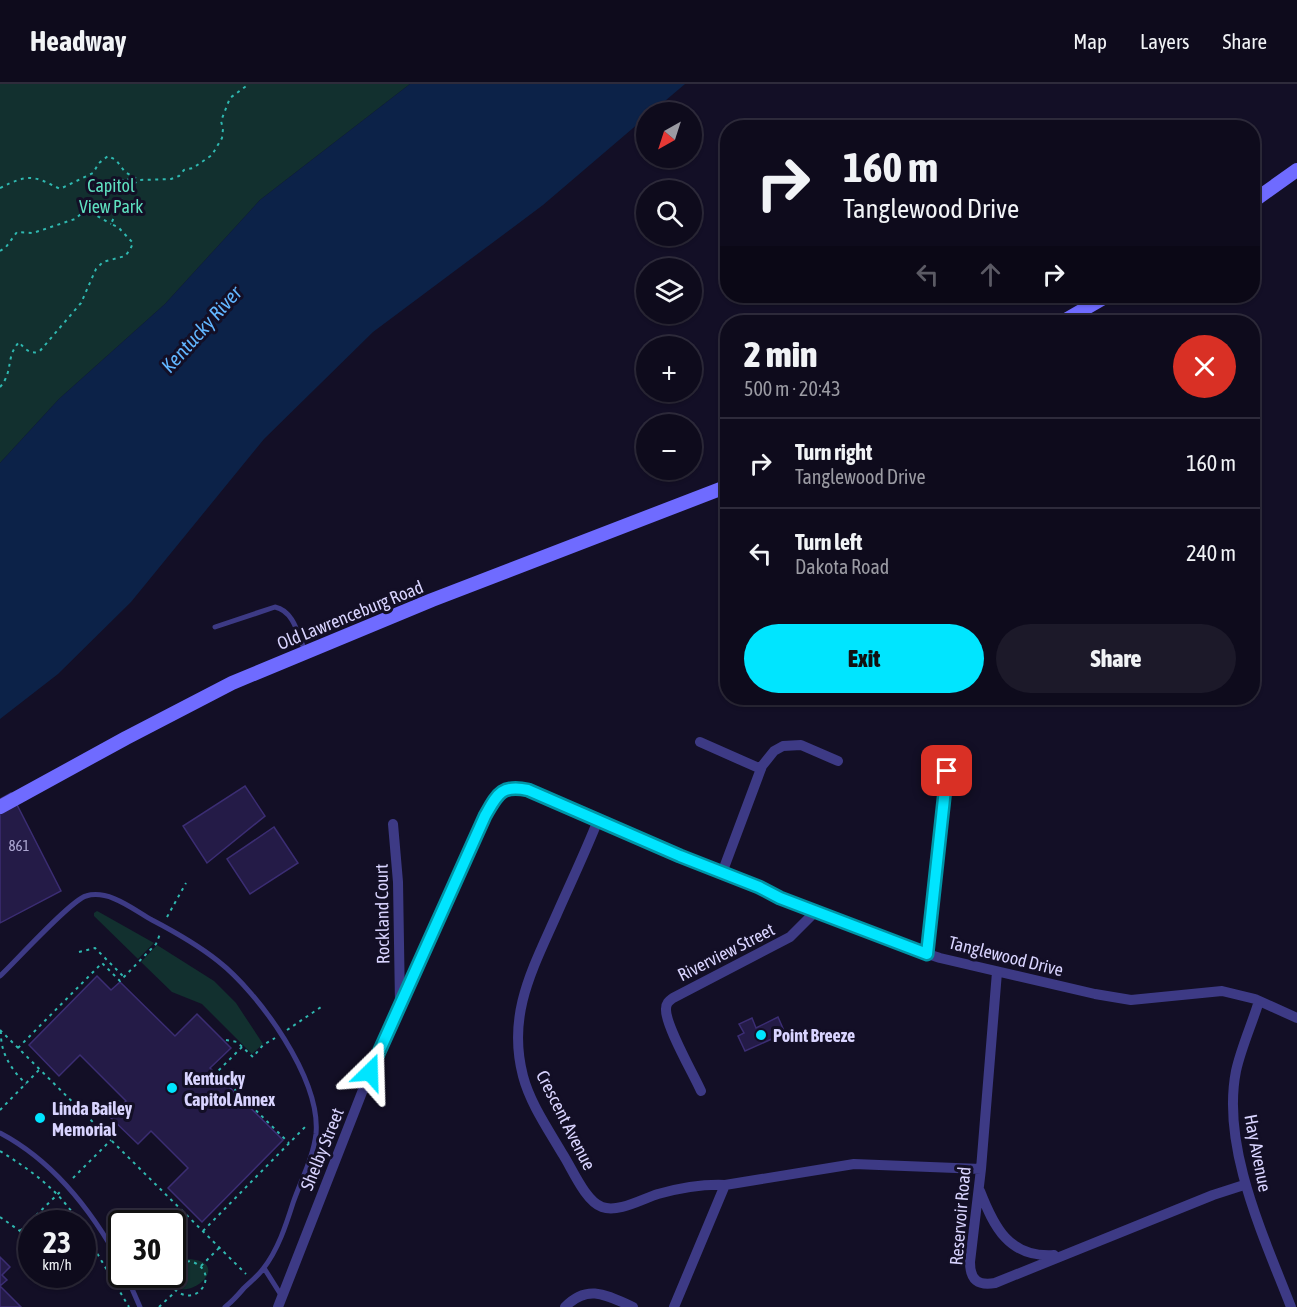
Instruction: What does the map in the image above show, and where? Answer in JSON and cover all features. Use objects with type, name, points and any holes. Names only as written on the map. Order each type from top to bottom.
[{"type":"main road","points":[[1260,196],[1297,170]]},
{"type":"main road","points":[[1073,315],[1092,303]]},
{"type":"main road","name":"Old Lawrenceburg Road","points":[[0,807],[232,683],[443,596],[720,489]]},
{"type":"street","points":[[700,742],[761,769]]},
{"type":"street","points":[[722,873],[761,769],[774,751],[792,745],[801,745],[838,761]]},
{"type":"street","points":[[927,954],[947,771]]},
{"type":"street","name":"Tanglewood Drive","points":[[517,788],[528,790],[881,938],[927,954],[997,972],[1131,1000],[1222,991],[1259,1001],[1297,1018]]},
{"type":"street","name":"Shelby Street","points":[[280,1302],[377,1054],[485,816],[500,793],[517,788]]},
{"type":"street","name":"Crescent Avenue","points":[[598,820],[524,991],[518,1022],[524,1079],[540,1114],[582,1188],[600,1207],[615,1207],[658,1194],[709,1184],[725,1185]]},
{"type":"street","name":"Rockland Court","points":[[393,824],[398,862],[400,1004]]},
{"type":"street","name":"Riverview Street","points":[[701,1091],[670,1027],[665,1011],[667,1003],[790,937],[816,911]]},
{"type":"street","name":"Reservoir Road","points":[[997,972],[981,1170],[970,1262],[970,1271],[975,1281],[981,1284],[995,1283],[1063,1254],[1244,1185]]},
{"type":"street","name":"Hay Avenue","points":[[1259,1001],[1236,1071],[1232,1111],[1244,1185],[1291,1307]]},
{"type":"street","points":[[674,1307],[725,1185],[854,1164],[981,1170]]},
{"type":"street","points":[[979,1188],[992,1221],[1013,1245],[1038,1255],[1063,1254]]},
{"type":"street","points":[[565,1307],[578,1297],[594,1293],[633,1307]]},
{"type":"lane","points":[[215,627],[275,607],[283,609],[291,617],[306,652]]},
{"type":"lane","points":[[0,976],[77,902],[86,896],[108,895],[191,942],[233,973],[259,1004],[296,1056],[312,1100],[315,1117],[316,1134],[307,1167],[282,1236],[264,1268],[225,1307]]},
{"type":"lane","points":[[0,1133],[28,1150],[67,1184],[108,1243]]},
{"type":"lane","points":[[264,1268],[280,1302]]},
{"type":"lane","points":[[132,1288],[140,1307]]},
{"type":"path","points":[[111,224],[122,204],[122,194],[117,186],[124,178],[135,183],[139,180],[171,179],[179,176],[184,170],[193,168],[212,154],[222,138],[221,121],[230,98],[249,84]]},
{"type":"path","points":[[0,188],[34,176],[60,189],[68,187],[93,173],[99,163],[108,156],[116,160],[125,172],[139,180]]},
{"type":"path","points":[[0,251],[6,247],[17,232],[33,233],[75,219],[89,211],[118,227],[133,243],[125,256],[103,262],[96,268],[81,303],[39,352],[25,350],[19,342],[12,351],[9,374],[0,387]]},
{"type":"path","points":[[170,911],[186,883]]},
{"type":"path","points":[[18,1048],[102,963],[120,981],[156,944]]},
{"type":"path","points":[[79,952],[95,948],[124,977]]},
{"type":"path","points":[[293,1026],[324,1005]]},
{"type":"path","points":[[0,1031],[252,1280]]},
{"type":"path","points":[[0,1031],[0,1044],[6,1060],[26,1084]]},
{"type":"path","points":[[226,1040],[237,1042],[253,1057],[264,1045]]},
{"type":"path","points":[[242,1047],[217,1072],[289,1143]]},
{"type":"path","points":[[0,1110],[40,1069]]},
{"type":"path","points":[[203,1231],[315,1117]]},
{"type":"path","points":[[101,1149],[111,1140]]},
{"type":"path","points":[[0,1150],[41,1178],[71,1210]]},
{"type":"path","points":[[0,1217],[18,1230]]},
{"type":"path","points":[[201,1266],[220,1248]]},
{"type":"path","points":[[96,1252],[129,1307]]},
{"type":"path","points":[[159,1307],[176,1290],[180,1294],[191,1296],[204,1287],[206,1276],[201,1266],[186,1261]]},
{"type":"green space","name":"Capitol View Park","points":[[0,84],[410,84],[260,200],[165,304],[59,399],[0,463]]},
{"type":"green space","points":[[97,911],[154,943],[138,959],[94,916]]},
{"type":"green space","points":[[157,945],[214,981],[236,1003],[263,1044],[252,1054],[202,1004],[172,992],[141,962]]},
{"type":"green space","points":[[186,1259],[201,1261],[207,1267],[208,1273],[204,1280],[187,1289],[178,1288],[186,1288]]},
{"type":"water","name":"Kentucky River","points":[[410,84],[685,84],[664,102],[636,102],[636,126],[543,205],[373,332],[264,439],[131,602],[58,674],[0,719],[0,463],[59,399],[165,304],[260,200]]},
{"type":"building","points":[[245,786],[265,816],[207,863],[183,826]]},
{"type":"building","points":[[11,793],[61,891],[0,923],[0,799]]},
{"type":"building","points":[[274,827],[298,863],[250,894],[227,859]]},
{"type":"building","name":"Kentucky Capitol Annex","points":[[97,976],[111,990],[120,982],[175,1036],[197,1014],[231,1048],[210,1068],[283,1140],[202,1222],[168,1188],[188,1168],[151,1131],[138,1144],[110,1117],[126,1101],[80,1055],[59,1076],[29,1045]]},
{"type":"building","name":"Point Breeze","points":[[778,1017],[785,1033],[745,1051],[738,1036],[744,1033],[739,1024],[752,1018],[756,1028]]},
{"type":"building","points":[[0,1257],[10,1267],[2,1275],[7,1280],[0,1286]]},
{"type":"building","points":[[0,1286],[21,1307],[0,1307]]},
{"type":"place","name":"Point Breeze","points":[[761,1035]]},
{"type":"place","name":"Kentucky Capitol Annex","points":[[172,1088]]},
{"type":"place","name":"Linda Bailey Memorial","points":[[40,1118]]},
{"type":"route","points":[[370,1072],[485,816],[495,798],[503,790],[517,788],[528,790],[680,856],[759,887],[780,898],[927,954],[947,771]]}]
